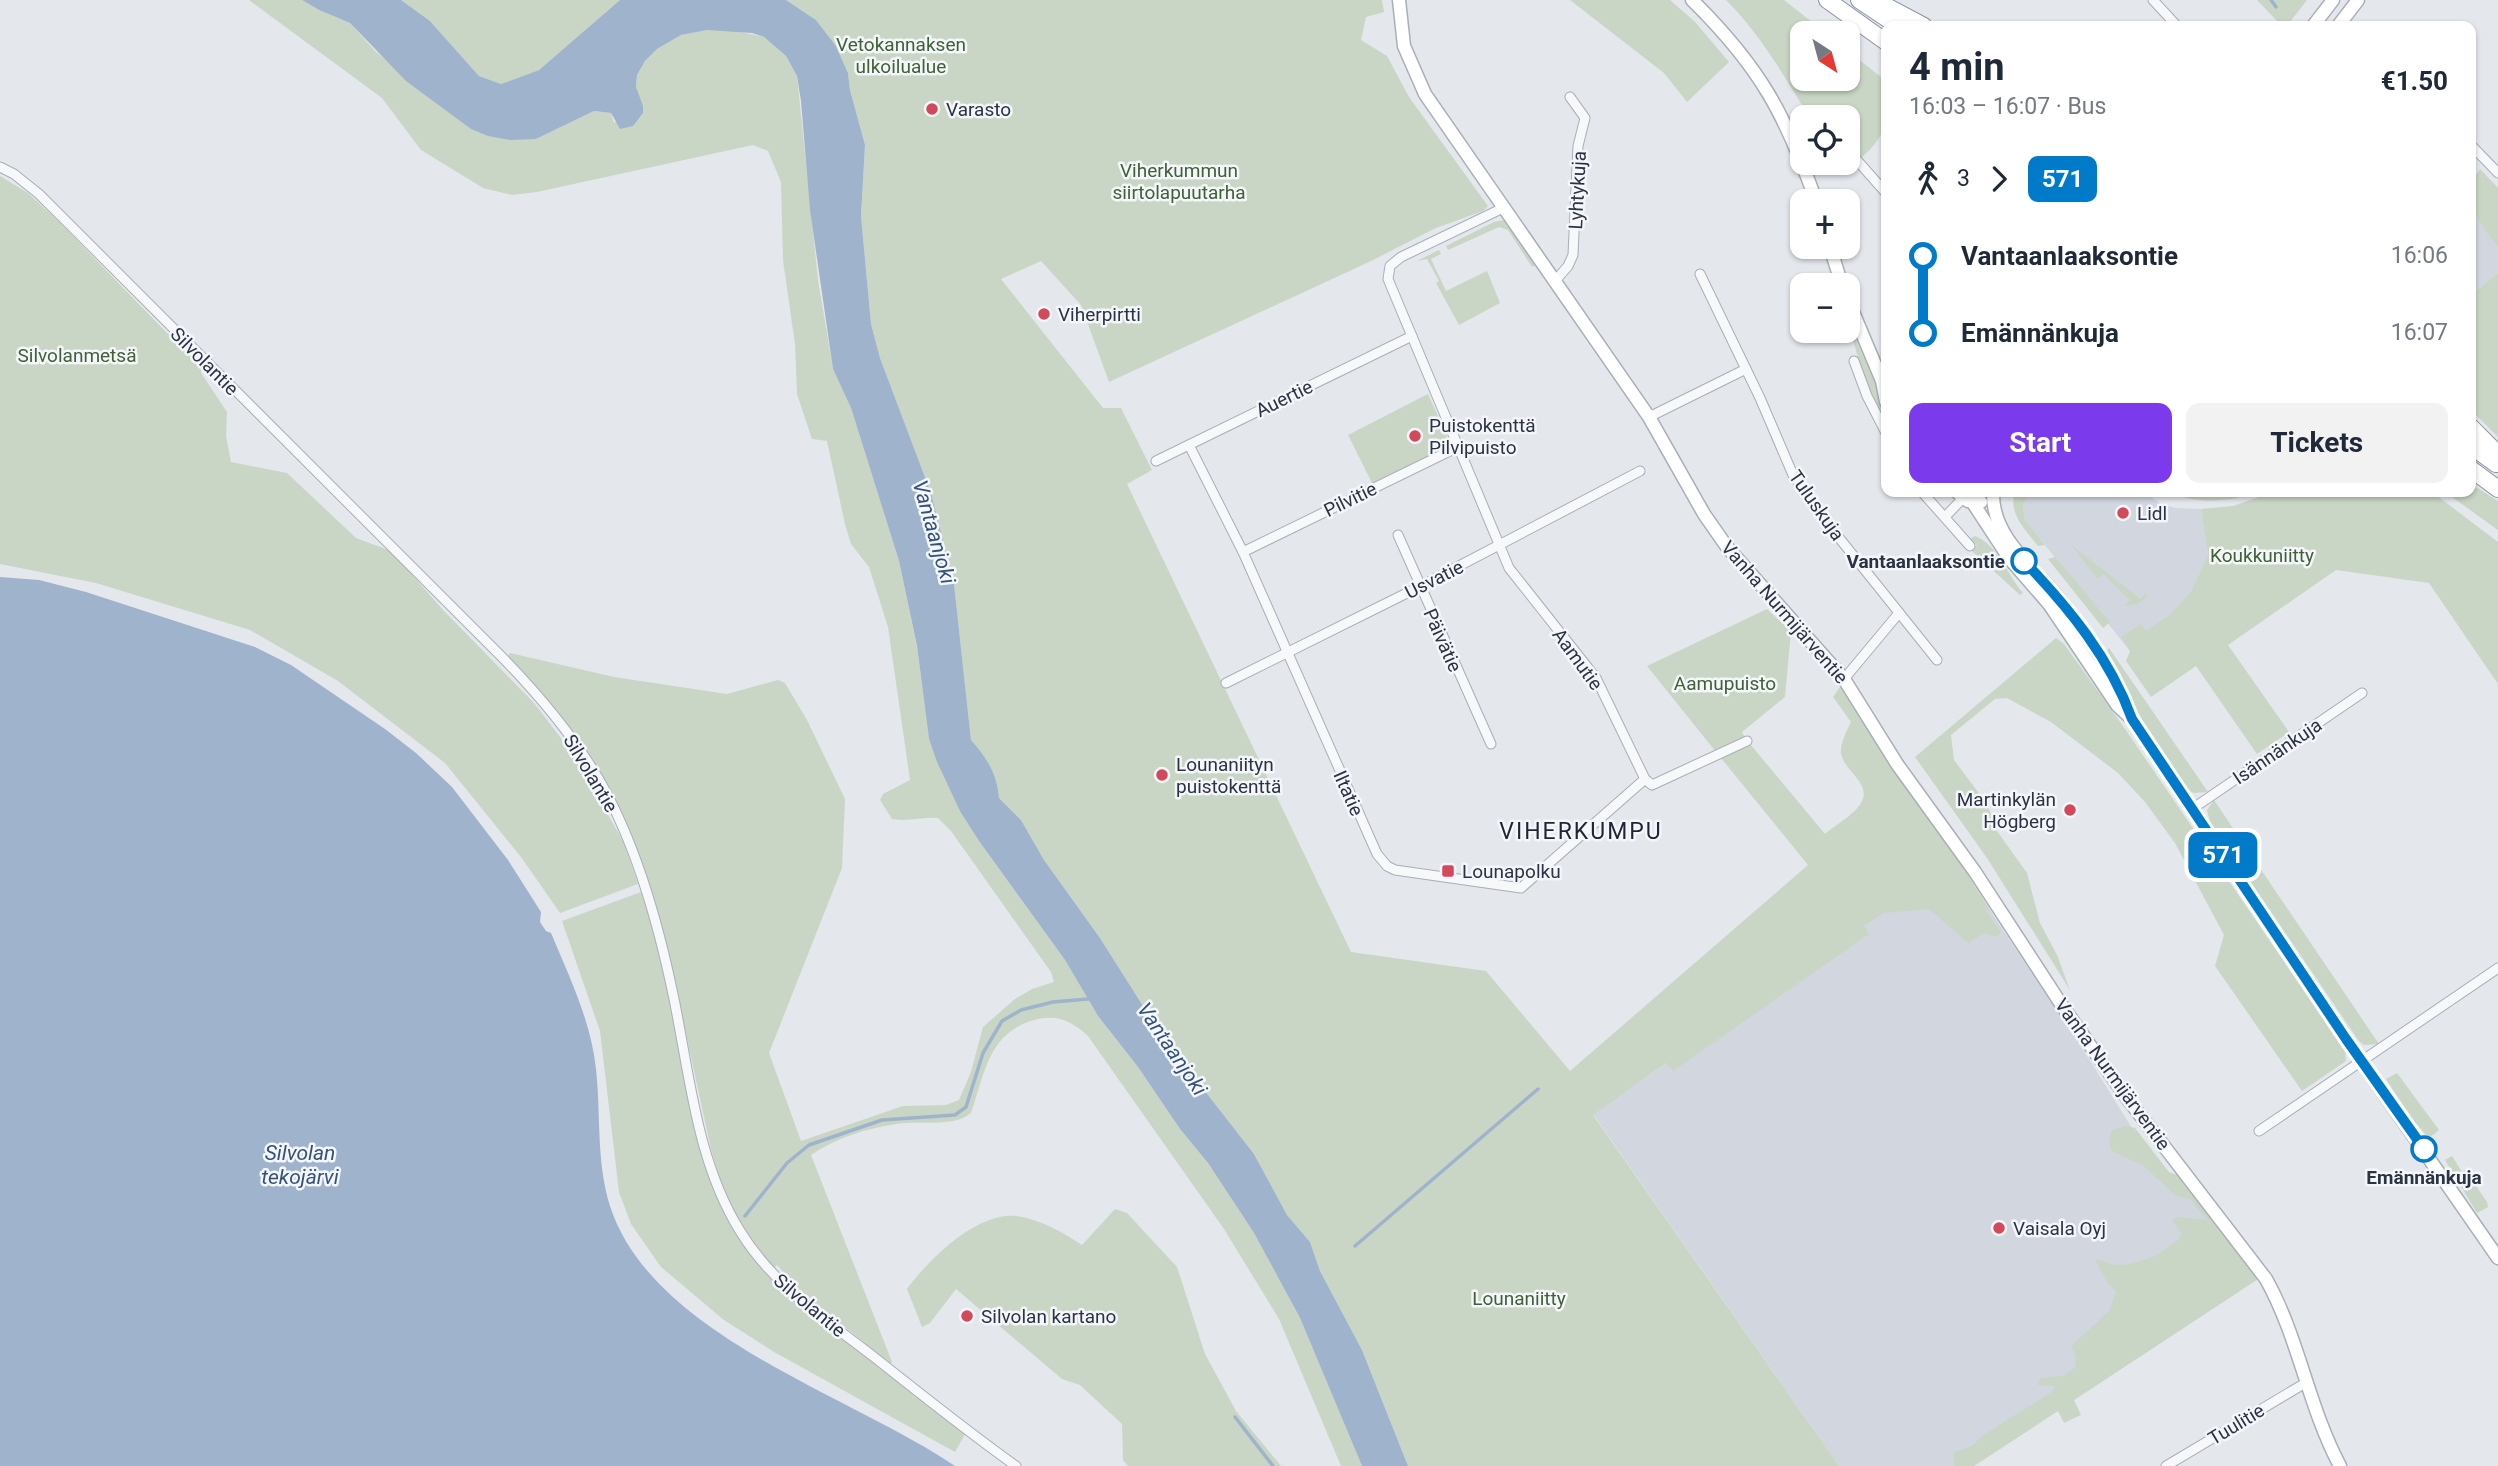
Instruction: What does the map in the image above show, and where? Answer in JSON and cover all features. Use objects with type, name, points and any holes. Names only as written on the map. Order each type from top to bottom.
[{"type":"highway","points":[[1827,0],[1881,38]]},
{"type":"highway","points":[[1858,0],[1890,21]]},
{"type":"highway","points":[[1875,0],[1915,21]]},
{"type":"highway","points":[[2476,432],[2498,454]]},
{"type":"highway","points":[[2476,450],[2498,465]]},
{"type":"highway","points":[[2476,473],[2498,489]]},
{"type":"street","name":"Vanha Nurmijärventie","points":[[1399,0],[1404,46],[1425,94],[1649,416],[1704,514],[1727,547],[1844,679],[1897,764],[1975,872],[2061,1004],[2127,1098],[2266,1279],[2282,1308],[2320,1425],[2340,1466]]},
{"type":"street","points":[[1692,0],[1741,52],[1769,90],[1788,128],[1811,189]]},
{"type":"street","points":[[2152,0],[2172,21]]},
{"type":"street","points":[[2317,21],[2333,0]]},
{"type":"street","points":[[2339,21],[2358,0]]},
{"type":"street","name":"Lyhtykuja","points":[[1555,281],[1568,266],[1573,255],[1578,146],[1585,118],[1570,97]]},
{"type":"street","points":[[2476,150],[2498,173]]},
{"type":"street","points":[[1860,163],[1881,187]]},
{"type":"street","name":"Silvolantie","points":[[0,167],[14,174],[39,194],[501,656],[542,701],[601,784],[628,841],[645,887],[673,995],[707,1158],[718,1188],[740,1231],[753,1251],[795,1296],[1016,1466]]},
{"type":"street","name":"Aamutie","points":[[1505,207],[1401,257],[1390,266],[1388,279],[1499,546],[1516,579],[1596,678],[1645,779]]},
{"type":"street","name":"Tuluskuja","points":[[1700,274],[1793,475],[1820,514],[1937,660]]},
{"type":"street","points":[[1860,328],[1881,377]]},
{"type":"street","name":"Auertie","points":[[1156,461],[1412,336]]},
{"type":"street","points":[[1854,361],[1881,423]]},
{"type":"street","points":[[1649,416],[1746,369]]},
{"type":"street","name":"Iltatie","points":[[1189,445],[1243,552],[1377,854],[1387,866],[1395,870],[1521,888],[1645,779]]},
{"type":"street","name":"Pilvitie","points":[[1243,552],[1458,447]]},
{"type":"street","name":"Usvatie","points":[[1226,682],[1419,587],[1640,471]]},
{"type":"street","points":[[1927,497],[1970,546]]},
{"type":"street","points":[[1964,498],[1984,501],[1990,497]]},
{"type":"street","points":[[1994,497],[1996,517],[2010,540],[2093,644],[2121,687],[2132,719]]},
{"type":"street","points":[[1945,517],[1964,498]]},
{"type":"street","points":[[1964,498],[2009,558],[2049,604],[2117,705],[2132,719],[2362,1062],[2498,1258]]},
{"type":"street","name":"Päivätie","points":[[1398,535],[1490,744]]},
{"type":"street","points":[[1844,679],[1899,613]]},
{"type":"street","name":"Isännänkuja","points":[[2192,808],[2362,693]]},
{"type":"street","points":[[1645,779],[1652,785],[1747,741]]},
{"type":"street","points":[[2259,1130],[2498,968]]},
{"type":"street","name":"Tuulitie","points":[[2166,1466],[2307,1382]]},
{"type":"shaded area","points":[[2476,215],[2498,247],[2498,273],[2476,291]]},
{"type":"shaded area","points":[[2028,497],[2151,497],[2161,504],[2175,508],[2201,509],[2208,555],[2191,591],[2199,596],[2130,651],[2025,520],[2023,504]]},
{"type":"shaded area","points":[[1946,869],[1993,915],[2145,1149],[2162,1170],[2184,1182],[2258,1279],[1974,1466],[1839,1466],[1593,1114]]},
{"type":"green space","points":[[249,0],[302,0],[350,23],[375,51],[471,129],[536,139],[594,111],[611,113],[614,123],[640,100],[636,87],[637,75],[645,61],[657,49],[681,35],[706,30],[732,30],[764,37],[786,56],[797,76],[818,280],[833,369],[851,408],[899,561],[917,647],[929,739],[979,841],[1065,960],[1098,1016],[1208,1163],[1254,1233],[1300,1318],[1362,1466],[1341,1466],[1279,1319],[1224,1229],[1088,1036],[1064,1020],[1034,1020],[1007,1034],[990,1056],[971,1113],[964,1118],[874,1128],[841,1139],[811,1155],[892,1362],[889,1365],[808,1298],[777,1265],[774,1268],[769,1265],[741,1227],[723,1190],[711,1149],[654,900],[631,833],[615,799],[578,739],[508,656],[510,653],[614,677],[727,694],[778,680],[785,683],[807,720],[845,799],[842,868],[769,1053],[801,1141],[903,1106],[946,1105],[959,1100],[971,1072],[983,1027],[1015,999],[1032,989],[1054,982],[1051,972],[951,831],[938,818],[892,819],[880,800],[883,794],[910,780],[888,627],[869,567],[851,544],[827,441],[812,439],[797,394],[795,344],[783,260],[781,182],[768,151],[753,145],[537,192],[512,195],[483,188],[421,150],[382,98]]},
{"type":"green space","points":[[401,0],[620,0],[539,70],[501,84],[479,76],[430,21]]},
{"type":"green space","name":"Lounaniitty","points":[[786,0],[1382,0],[1384,12],[1366,17],[1361,40],[1387,56],[1409,97],[1488,206],[1483,211],[1436,228],[1369,262],[1109,382],[1081,305],[1041,261],[1001,279],[1103,408],[1121,408],[1152,470],[1127,484],[1351,952],[1486,971],[1570,1071],[1808,865],[1721,758],[1750,744],[1825,834],[1859,806],[1864,794],[1863,788],[1846,765],[1841,753],[1851,722],[1833,697],[1840,687],[1910,792],[1945,838],[1943,840],[1957,857],[1993,915],[1983,907],[2001,932],[1996,937],[1984,933],[1968,943],[1929,909],[1883,913],[1864,926],[1869,934],[1673,1071],[1666,1063],[1593,1115],[1839,1466],[1408,1466],[1362,1350],[1320,1271],[1310,1242],[1287,1215],[1254,1154],[1162,1036],[1100,938],[1044,860],[1021,820],[999,798],[990,766],[971,740],[954,584],[931,493],[880,358],[871,324],[861,216],[865,145],[848,73],[836,46],[816,20]]},
{"type":"green space","points":[[1570,0],[1670,0],[1695,22],[1729,62],[1687,102],[1664,73]]},
{"type":"green space","points":[[1726,0],[1784,0],[1811,21],[1790,21],[1790,86],[1779,68]]},
{"type":"green space","points":[[2257,0],[2307,0],[2291,21],[2277,21]]},
{"type":"green space","points":[[1860,60],[1881,77],[1881,134],[1862,157],[1860,105],[1802,105],[1793,91],[1860,91]]},
{"type":"green space","points":[[2480,169],[2498,188],[2498,247],[2476,214],[2476,175]]},
{"type":"green space","name":"Silvolanmetsä","points":[[0,176],[28,193],[60,223],[202,369],[201,373],[227,412],[226,436],[231,462],[287,473],[356,538],[391,551],[443,610],[534,703],[573,754],[623,841],[638,884],[560,913],[521,857],[445,763],[338,681],[250,630],[96,583],[0,564]]},
{"type":"green space","points":[[1504,220],[1536,265],[1532,267],[1508,230],[1499,227],[1448,250],[1446,246],[1494,222]]},
{"type":"green space","points":[[1439,250],[1441,254],[1431,259],[1446,291],[1487,271],[1500,303],[1459,325],[1436,283],[1439,281],[1427,259],[1417,261]]},
{"type":"green space","points":[[2498,273],[2498,437],[2476,415],[2476,291]]},
{"type":"green space","points":[[1854,343],[1857,343],[1881,397],[1881,415],[1864,379]]},
{"type":"green space","points":[[1428,394],[1449,441],[1446,448],[1372,483],[1348,435]]},
{"type":"green space","points":[[2476,487],[2498,501],[2498,530],[2452,497],[2476,497]]},
{"type":"green space","points":[[2014,497],[2028,497],[2023,504],[2025,520],[2045,545],[2038,546],[2019,521]]},
{"type":"green space","points":[[2183,497],[2238,497],[2212,501]]},
{"type":"green space","name":"Koukkuniitty","points":[[2259,497],[2439,497],[2498,542],[2498,684],[2429,583],[2336,570],[2228,645],[2289,732],[2257,754],[2196,666],[2151,697],[2126,661],[2130,651],[2121,637],[2141,624],[2146,631],[2171,614],[2191,591],[2208,555],[2201,509],[2233,506]]},
{"type":"green space","points":[[1975,536],[1996,553],[2023,593],[2020,595],[1972,551],[1977,545],[1970,539]]},
{"type":"green space","points":[[2071,545],[2141,599],[2146,593],[2148,597],[2137,604],[2125,606],[2130,600],[2103,574],[2098,579]]},
{"type":"green space","points":[[2055,557],[2110,622],[2103,628],[2048,559]]},
{"type":"green space","name":"Aamupuisto","points":[[1767,609],[1791,631],[1785,697],[1742,732],[1745,738],[1716,752],[1647,666]]},
{"type":"green space","points":[[2056,638],[2064,644],[2123,726],[2345,1051],[2346,1061],[2302,1091],[2215,966],[2224,935],[2175,843],[2145,802],[2118,773],[2051,722],[2007,698],[1995,699],[1951,735],[1954,760],[1987,804],[1997,831],[2027,873],[2040,923],[2057,955],[2070,990],[1987,858],[1915,757]]},
{"type":"green space","points":[[2109,648],[2208,792],[2193,793],[2186,787],[2148,730],[2107,659],[2106,652]]},
{"type":"green space","points":[[2214,800],[2379,1044],[2364,1045],[2359,1041],[2210,822],[2207,810]]},
{"type":"green space","points":[[641,892],[659,947],[703,1161],[723,1209],[775,1282],[967,1431],[955,1452],[774,1352],[724,1320],[661,1267],[631,1224],[619,1192],[600,1031],[562,921]]},
{"type":"green space","points":[[2397,1073],[2439,1130],[2429,1138],[2413,1120],[2386,1079]]},
{"type":"green space","points":[[2125,1126],[2135,1128],[2169,1172],[2182,1177],[2255,1271],[2258,1279],[2074,1400],[2081,1415],[2064,1423],[2058,1411],[1974,1466],[1954,1466],[1954,1452],[1972,1446],[1982,1436],[2053,1391],[2055,1386],[2038,1385],[2041,1378],[2064,1376],[2075,1367],[2076,1357],[2071,1346],[2109,1311],[2116,1292],[2095,1260],[2125,1265],[2144,1260],[2162,1252],[2182,1234],[2172,1221],[2176,1217],[2207,1220],[2190,1199],[2176,1196],[2144,1166],[2112,1151],[2109,1141],[2112,1130]]},
{"type":"green space","points":[[2452,1156],[2462,1172],[2465,1170],[2488,1207],[2477,1213],[2445,1160]]},
{"type":"green space","points":[[1115,1209],[1127,1213],[1177,1267],[1205,1354],[1236,1411],[1281,1466],[1128,1466],[1123,1460],[1122,1424],[1080,1385],[1062,1379],[956,1289],[930,1323],[922,1327],[907,1289],[940,1252],[970,1229],[986,1221],[1017,1216],[1059,1231],[1082,1245]]},
{"type":"water","name":"Vantaanjoki","points":[[302,0],[401,0],[430,21],[479,76],[501,84],[539,70],[620,0],[786,0],[816,20],[836,46],[848,73],[865,145],[861,216],[871,324],[880,358],[931,493],[954,584],[971,740],[990,766],[999,798],[1021,820],[1044,860],[1100,938],[1162,1036],[1254,1154],[1287,1215],[1310,1242],[1320,1271],[1362,1350],[1408,1466],[1362,1466],[1300,1318],[1254,1233],[1208,1163],[1098,1016],[1065,960],[979,841],[960,811],[937,762],[929,739],[917,646],[899,561],[851,408],[833,369],[810,210],[801,101],[797,76],[786,56],[764,37],[752,33],[707,30],[681,35],[657,49],[645,61],[637,75],[636,87],[643,113],[633,126],[620,129],[611,113],[594,111],[536,139],[510,140],[488,136],[471,129],[406,81],[350,23]]},
{"type":"water","name":"Silvolan tekojärvi","points":[[0,577],[39,580],[86,592],[255,647],[291,665],[416,753],[452,787],[508,860],[541,912],[540,922],[546,931],[551,933],[589,1034],[596,1069],[601,1155],[606,1189],[610,1206],[633,1252],[667,1291],[710,1327],[759,1358],[955,1466],[0,1466]]},
{"type":"waterway","points":[[2271,0],[2276,7]]},
{"type":"waterway","points":[[745,1216],[787,1163],[809,1145],[882,1120],[955,1115],[966,1107],[983,1053],[1002,1021],[1021,1010],[1053,1002],[1088,999]]},
{"type":"waterway","points":[[1355,1246],[1538,1089]]},
{"type":"waterway","points":[[1235,1417],[1273,1466]]},
{"type":"bus line","name":"571","points":[[2024,561],[2059,598],[2093,644],[2121,687],[2132,719],[2346,1039],[2424,1149]]},
{"type":"place","name":"Varasto","points":[[932,109]]},
{"type":"place","name":"Viherpirtti","points":[[1044,314]]},
{"type":"place","name":"Puistokenttä Pilvipuisto","points":[[1415,436]]},
{"type":"place","name":"Lidl","points":[[2123,513]]},
{"type":"place","name":"Vantaanlaaksontie","points":[[2024,561]]},
{"type":"place","name":"Lounaniityn puistokenttä","points":[[1162,775]]},
{"type":"place","name":"Martinkylän Högberg","points":[[2070,810]]},
{"type":"place","name":"Lounapolku","points":[[1448,871]]},
{"type":"place","name":"Emännänkuja","points":[[2424,1149]]},
{"type":"place","name":"Vaisala Oyj","points":[[1999,1228]]},
{"type":"place","name":"Silvolan kartano","points":[[967,1316]]},
{"type":"district","name":"VIHERKUMPU","points":[[1581,831]]},
{"type":"park label","name":"Vetokannaksen ulkoilualue","points":[[901,55]]},
{"type":"park label","name":"Viherkummun siirtolapuutarha","points":[[1179,181]]}]
